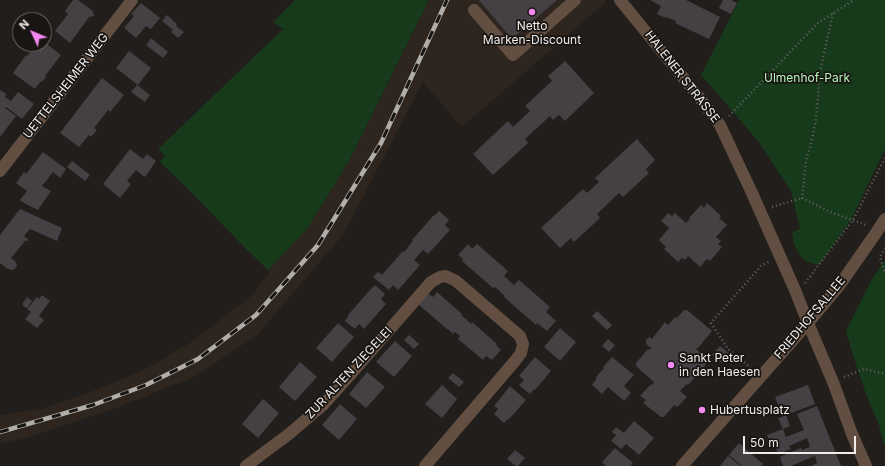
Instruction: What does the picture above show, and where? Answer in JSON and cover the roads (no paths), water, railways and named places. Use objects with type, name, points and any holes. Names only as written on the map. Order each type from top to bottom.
[{"type":"street","name":"UETTELSHEIMER WEG","points":[[0,171],[132,0]]},
{"type":"street","points":[[474,10],[513,55],[575,0]]},
{"type":"street","name":"HALENER STRASSE","points":[[624,1],[720,125],[797,294],[866,466]]},
{"type":"street","name":"FRIEDHOFSALLEE","points":[[682,466],[808,323],[838,286],[885,219]]},
{"type":"street","name":"ZUR ALTEN ZIEGELEI","points":[[247,466],[289,434],[323,405],[430,282],[446,276],[456,281],[520,336],[523,344],[521,353],[515,361],[425,466]]},
{"type":"railway","points":[[0,432],[93,405],[146,385],[198,359],[256,315],[318,245],[381,143],[447,0]]},
{"type":"place","name":"Netto Marken-Discount","points":[[532,12]]},
{"type":"place","name":"Sankt Peter in den Haesen","points":[[671,365]]},
{"type":"place","name":"Hubertusplatz","points":[[702,410]]},
{"type":"park label","name":"Ulmenhof-Park","points":[[807,78]]}]
